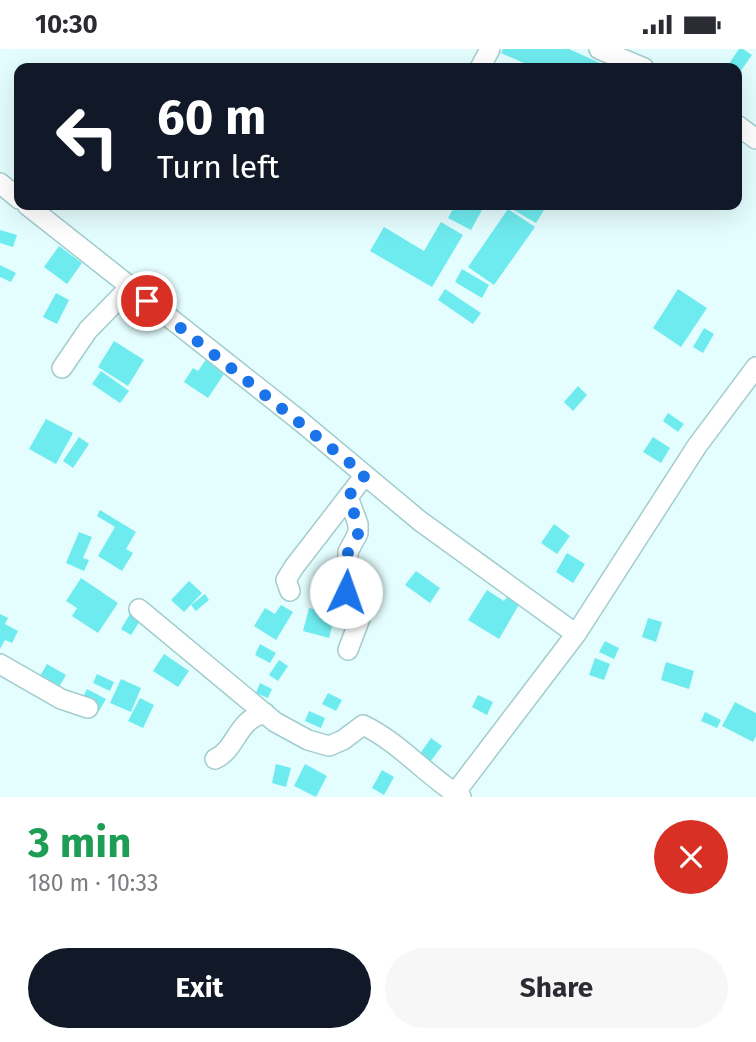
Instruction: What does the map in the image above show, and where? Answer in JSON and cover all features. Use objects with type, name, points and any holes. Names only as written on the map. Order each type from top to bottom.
[{"type":"street","points":[[598,49],[639,61]]},
{"type":"street","points":[[0,183],[14,195]]},
{"type":"street","points":[[33,210],[420,521],[576,634]]},
{"type":"street","points":[[62,369],[88,330],[130,287]]},
{"type":"street","points":[[139,609],[275,722],[307,740],[329,746],[344,740],[362,725],[380,733],[456,796],[576,634],[697,446],[756,367]]},
{"type":"street","points":[[289,591],[286,580],[290,573],[365,475]]},
{"type":"street","points":[[348,497],[358,524],[358,534],[348,552],[346,592],[362,613],[348,650]]},
{"type":"street","points":[[0,664],[61,699],[88,708]]},
{"type":"street","points":[[215,759],[223,755],[246,723],[254,716],[265,713]]},
{"type":"building","points":[[503,49],[569,49],[600,63],[524,63],[501,53]]},
{"type":"building","points":[[739,49],[752,55],[742,69],[742,63],[729,63]]},
{"type":"building","points":[[452,210],[482,210],[471,230],[448,218]]},
{"type":"building","points":[[507,210],[535,227],[494,285],[468,267]]},
{"type":"building","points":[[514,210],[544,210],[536,223]]},
{"type":"building","points":[[441,222],[463,235],[432,287],[370,251],[384,227],[424,251]]},
{"type":"building","points":[[0,230],[17,235],[13,247],[0,243]]},
{"type":"building","points":[[59,246],[82,263],[67,284],[44,267]]},
{"type":"building","points":[[0,265],[16,273],[11,282],[0,277]]},
{"type":"building","points":[[462,269],[489,285],[482,298],[455,282]]},
{"type":"building","points":[[445,289],[481,313],[473,324],[438,300]]},
{"type":"building","points":[[678,289],[707,308],[681,347],[653,328]]},
{"type":"building","points":[[56,293],[69,300],[57,324],[43,317]]},
{"type":"building","points":[[704,328],[714,334],[703,353],[693,347]]},
{"type":"building","points":[[114,341],[144,360],[128,386],[98,367]]},
{"type":"building","points":[[207,358],[226,371],[208,398],[184,382],[193,368],[198,371]]},
{"type":"building","points":[[101,371],[129,391],[120,403],[92,384]]},
{"type":"building","points":[[578,386],[587,395],[573,411],[564,402]]},
{"type":"building","points":[[668,413],[684,424],[678,432],[663,421]]},
{"type":"building","points":[[46,419],[73,433],[56,464],[29,449]]},
{"type":"building","points":[[79,437],[89,444],[73,468],[63,461]]},
{"type":"building","points":[[653,437],[670,448],[661,463],[643,452]]},
{"type":"building","points":[[100,510],[136,532],[126,549],[133,553],[122,571],[98,556],[115,527],[97,516]]},
{"type":"building","points":[[554,524],[570,536],[557,554],[541,543]]},
{"type":"building","points":[[79,532],[92,537],[83,558],[89,560],[84,571],[66,563]]},
{"type":"building","points":[[567,553],[585,564],[573,583],[556,572]]},
{"type":"building","points":[[416,571],[440,588],[430,603],[405,585]]},
{"type":"building","points":[[81,578],[118,603],[98,633],[72,616],[77,608],[66,601]]},
{"type":"building","points":[[189,581],[202,593],[184,612],[171,600]]},
{"type":"building","points":[[487,590],[504,601],[508,596],[520,603],[499,639],[468,620]]},
{"type":"building","points":[[205,594],[209,600],[196,611],[191,605]]},
{"type":"building","points":[[281,605],[293,612],[276,640],[254,626],[265,608],[275,614]]},
{"type":"building","points":[[309,608],[335,614],[329,638],[303,631]]},
{"type":"building","points":[[0,614],[8,618],[5,624],[18,631],[12,643],[5,640],[0,649]]},
{"type":"building","points":[[130,614],[140,621],[131,635],[121,629]]},
{"type":"building","points":[[648,618],[662,622],[656,642],[642,637]]},
{"type":"building","points":[[605,641],[619,648],[614,659],[599,652]]},
{"type":"building","points":[[260,644],[276,653],[270,663],[255,655]]},
{"type":"building","points":[[164,654],[189,671],[178,687],[153,671]]},
{"type":"building","points":[[595,658],[610,664],[604,680],[589,675]]},
{"type":"building","points":[[279,660],[288,666],[278,681],[269,675]]},
{"type":"building","points":[[666,662],[694,671],[689,689],[661,680]]},
{"type":"building","points":[[47,664],[66,675],[59,687],[40,676]]},
{"type":"building","points":[[97,674],[114,682],[110,691],[93,683]]},
{"type":"building","points":[[121,679],[141,688],[131,712],[110,703]]},
{"type":"building","points":[[260,683],[272,689],[268,698],[256,693]]},
{"type":"building","points":[[87,689],[106,699],[99,711],[81,701]]},
{"type":"building","points":[[328,693],[342,700],[336,711],[322,704]]},
{"type":"building","points":[[478,695],[493,702],[487,715],[472,707]]},
{"type":"building","points":[[140,698],[154,705],[143,728],[128,721]]},
{"type":"building","points":[[735,702],[756,713],[756,736],[753,742],[722,726]]},
{"type":"building","points":[[309,711],[325,718],[321,728],[305,721]]},
{"type":"building","points":[[705,712],[721,720],[717,728],[701,721]]},
{"type":"building","points":[[431,738],[442,746],[430,762],[419,755]]},
{"type":"building","points":[[276,764],[291,768],[286,787],[272,783]]},
{"type":"building","points":[[305,764],[327,776],[316,797],[294,786]]},
{"type":"building","points":[[382,770],[394,777],[384,795],[372,788]]},
{"type":"route","points":[[147,301],[365,475],[348,497],[358,524],[358,534],[348,552],[346,592]]}]
